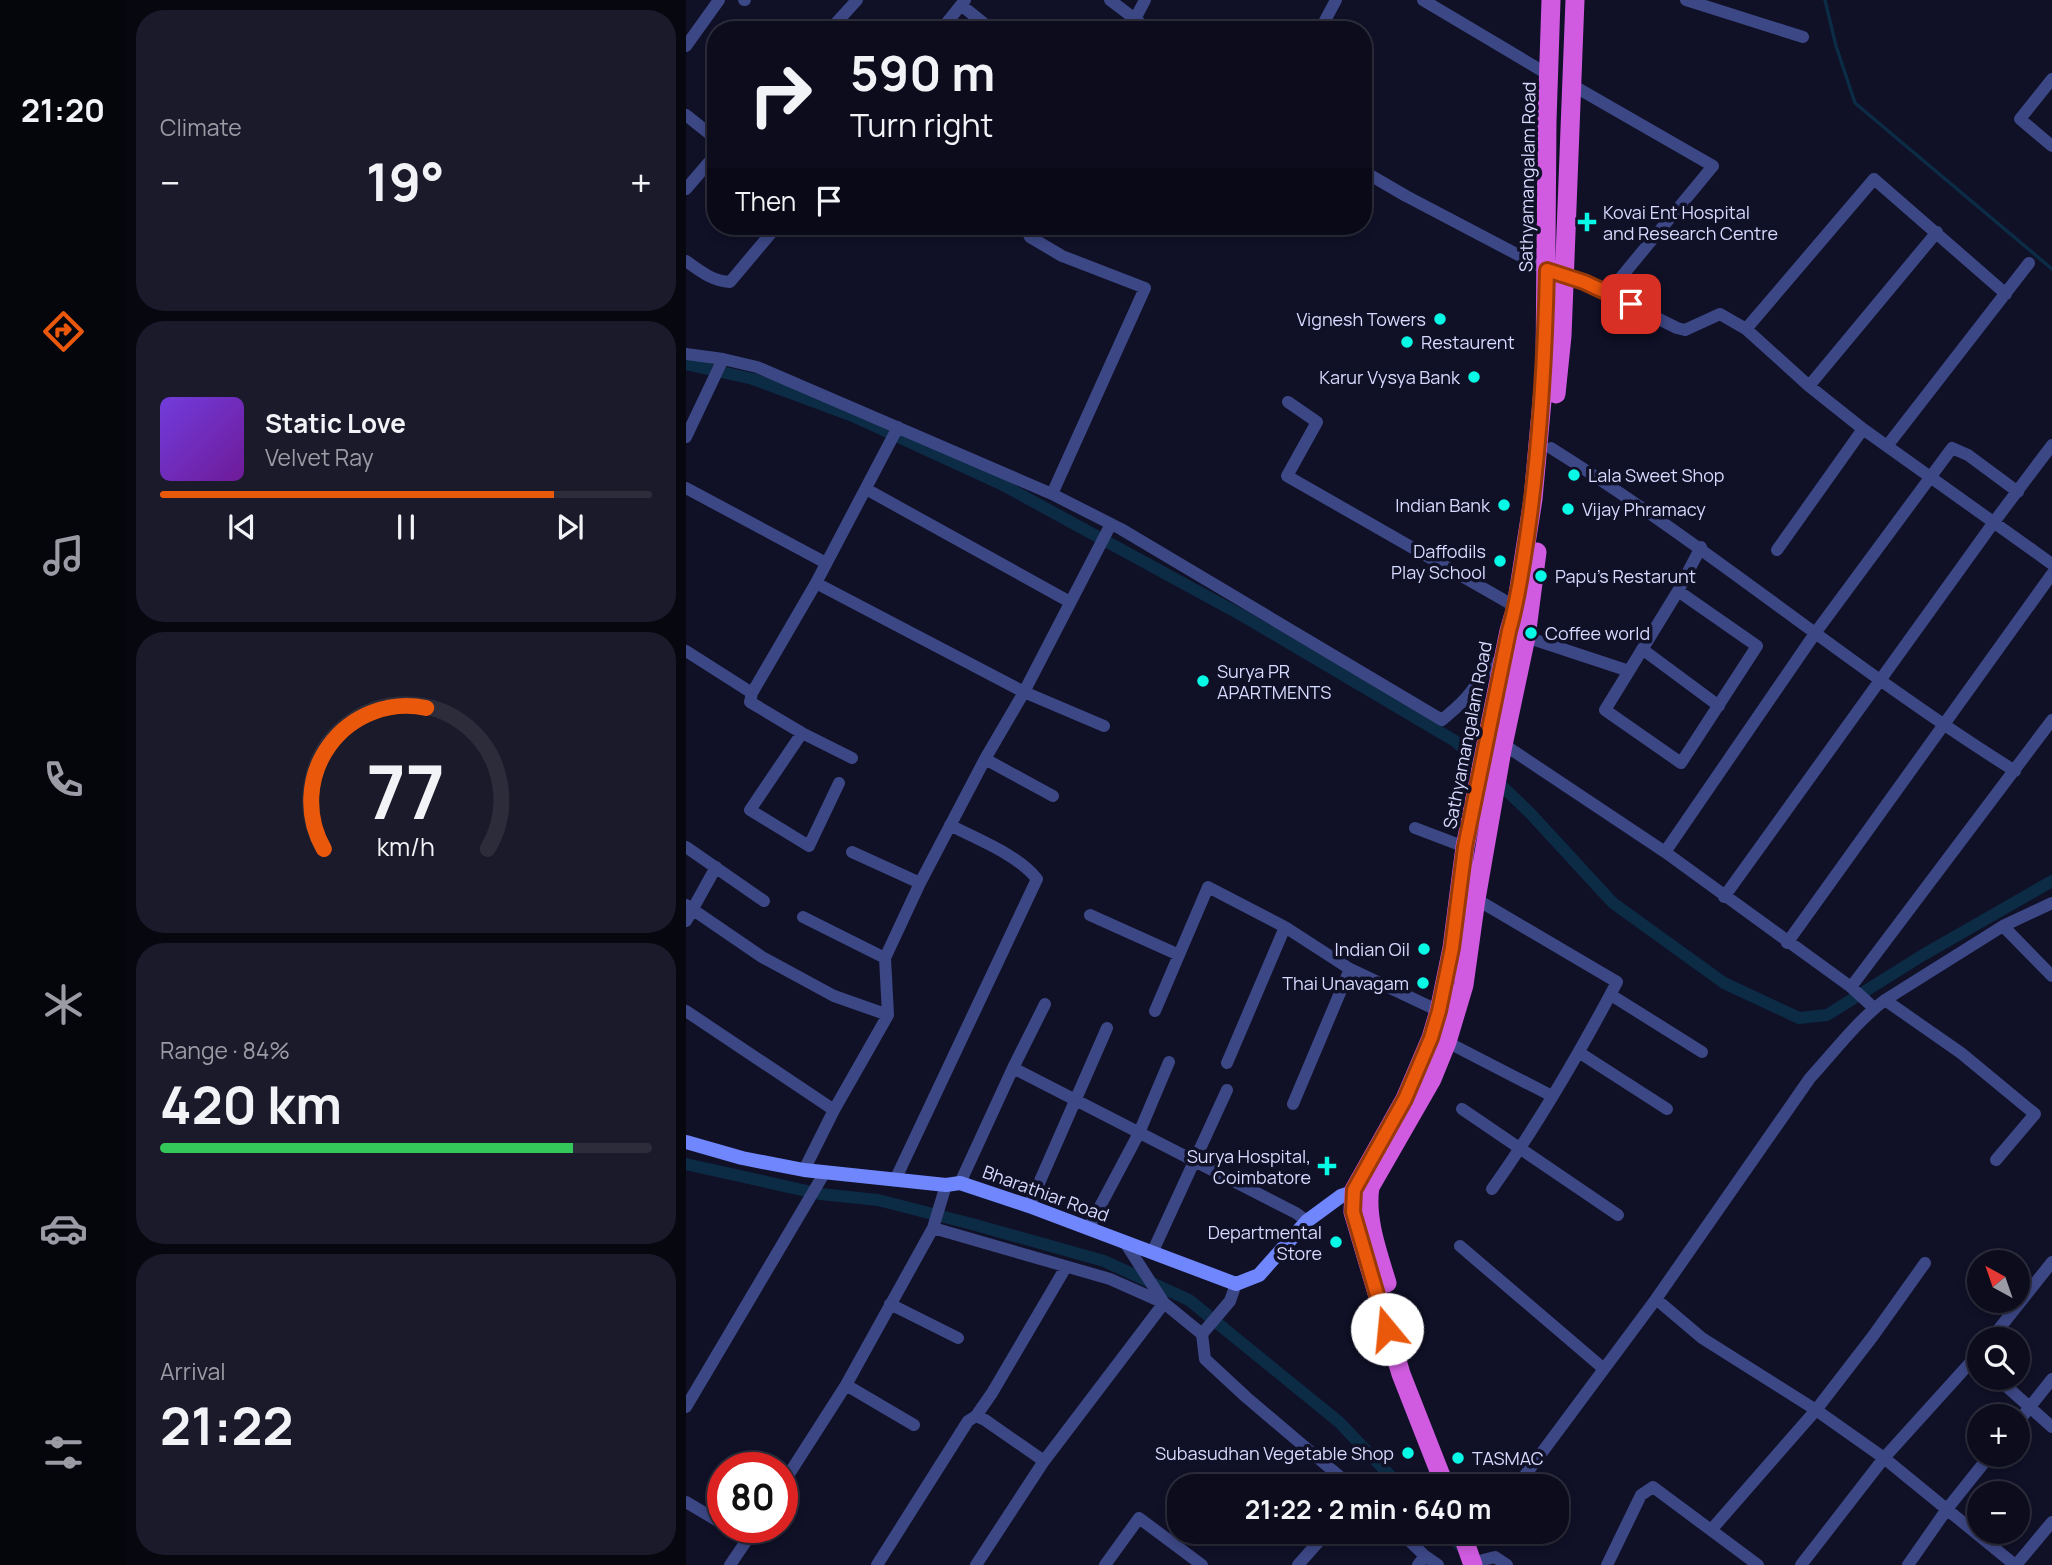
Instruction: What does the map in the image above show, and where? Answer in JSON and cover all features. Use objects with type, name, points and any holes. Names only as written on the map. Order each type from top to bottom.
[{"type":"highway","name":"Sathyamangalam Road","points":[[1362,1189],[1431,1038],[1452,948],[1465,847],[1476,797],[1498,744],[1505,658],[1533,499],[1555,272],[1549,75],[1551,0]]},
{"type":"highway","points":[[1440,1474],[1397,1361],[1353,1212],[1362,1189],[1432,1079],[1447,1042],[1464,985],[1491,812],[1498,744],[1527,637],[1551,448],[1562,336],[1555,272],[1572,85],[1575,0]]},
{"type":"highway","points":[[1362,1189],[1368,1199],[1370,1216],[1409,1359],[1452,1474]]},
{"type":"highway","points":[[1476,1544],[1481,1563]]},
{"type":"main road","name":"Bharathiar Road","points":[[686,1142],[742,1158],[804,1170],[950,1186],[1029,1206],[1236,1284]]},
{"type":"main road","points":[[1236,1284],[1259,1275],[1307,1221],[1362,1189]]},
{"type":"street","points":[[686,46],[719,0]]},
{"type":"street","points":[[838,21],[857,0]]},
{"type":"street","points":[[1110,0],[1128,21]]},
{"type":"street","points":[[1134,21],[1145,0]]},
{"type":"street","points":[[1325,21],[1336,0]]},
{"type":"street","points":[[1423,0],[1549,75]]},
{"type":"street","points":[[1686,0],[1803,37]]},
{"type":"street","points":[[948,21],[963,3],[982,21]]},
{"type":"street","points":[[2052,79],[2020,119],[2052,146]]},
{"type":"street","points":[[1572,85],[1713,166],[1608,293]]},
{"type":"street","points":[[686,116],[707,132]]},
{"type":"street","points":[[686,189],[707,164]]},
{"type":"street","points":[[1372,176],[1555,272],[1608,293],[1685,330],[1720,314],[1746,329],[1863,429],[2052,564]]},
{"type":"street","points":[[1746,329],[1874,179],[2006,294]]},
{"type":"street","points":[[1810,386],[1937,232]]},
{"type":"street","points":[[686,261],[707,276],[730,282],[769,235]]},
{"type":"street","points":[[1029,235],[1062,256],[1145,288],[1052,494]]},
{"type":"street","points":[[1887,446],[2029,263]]},
{"type":"street","points":[[686,354],[757,368],[1052,494],[1110,524],[1442,720],[1469,695],[1484,671],[1505,658]]},
{"type":"street","points":[[686,437],[722,359]]},
{"type":"street","points":[[1288,402],[1317,422],[1287,476],[1516,607]]},
{"type":"street","points":[[852,758],[802,733],[750,702],[752,693],[816,583],[898,427]]},
{"type":"street","points":[[1777,550],[1863,429]]},
{"type":"street","points":[[1724,897],[2052,445]]},
{"type":"street","points":[[1551,448],[1700,547],[1943,725],[2015,771]]},
{"type":"street","points":[[1665,852],[1816,632],[1952,448],[1968,455],[2018,492]]},
{"type":"street","points":[[686,488],[826,563]]},
{"type":"street","points":[[866,489],[1070,602]]},
{"type":"street","points":[[804,1170],[888,1014],[885,958],[920,883],[985,759],[1024,692],[1110,524]]},
{"type":"street","points":[[1678,591],[1757,646],[1681,763],[1605,710],[1678,591],[1700,547]]},
{"type":"street","points":[[1787,943],[2052,573]]},
{"type":"street","points":[[816,583],[1024,692],[1104,726]]},
{"type":"street","points":[[1527,637],[1629,671]]},
{"type":"street","points":[[1642,649],[1719,706]]},
{"type":"street","points":[[686,651],[752,693]]},
{"type":"street","points":[[1851,988],[2052,720]]},
{"type":"street","points":[[802,733],[750,810],[809,846],[839,783]]},
{"type":"street","points":[[1498,744],[1665,852],[1851,988],[1961,1053],[2035,1114],[1996,1160]]},
{"type":"street","points":[[985,759],[1053,796]]},
{"type":"street","points":[[896,1178],[1037,879],[1029,869],[1018,862],[950,825]]},
{"type":"street","points":[[1415,828],[1465,847]]},
{"type":"street","points":[[686,847],[764,901]]},
{"type":"street","points":[[852,852],[920,883]]},
{"type":"street","points":[[716,867],[688,912],[762,957],[834,996],[888,1014]]},
{"type":"street","points":[[1155,1011],[1208,887],[1285,927],[1350,969],[1439,1011]]},
{"type":"street","points":[[1476,899],[1618,982],[1580,1053],[1492,1189]]},
{"type":"street","points":[[1526,1474],[1656,1299],[1810,1078],[1877,1005],[2003,926],[2052,903]]},
{"type":"street","points":[[1090,915],[1179,955]]},
{"type":"street","points":[[803,917],[885,958]]},
{"type":"street","points":[[2003,926],[2052,976]]},
{"type":"street","points":[[1227,1063],[1285,927]]},
{"type":"street","points":[[1293,1104],[1350,969]]},
{"type":"street","points":[[1611,995],[1702,1052]]},
{"type":"street","points":[[798,1460],[846,1385],[933,1228],[950,1186],[1045,1004]]},
{"type":"street","points":[[686,1011],[834,1110]]},
{"type":"street","points":[[1029,1206],[1107,1028]]},
{"type":"street","points":[[1447,1042],[1552,1096]]},
{"type":"street","points":[[1580,1053],[1667,1109]]},
{"type":"street","points":[[1088,1229],[1139,1133],[1169,1062]]},
{"type":"street","points":[[1013,1068],[1307,1221]]},
{"type":"street","points":[[1152,1253],[1227,1090]]},
{"type":"street","points":[[1462,1109],[1618,1215]]},
{"type":"street","points":[[686,1407],[825,1172]]},
{"type":"street","points":[[933,1228],[1110,1279],[1164,1303],[1202,1334],[1205,1359],[1337,1474]]},
{"type":"street","points":[[1127,1244],[1164,1303]]},
{"type":"street","points":[[1460,1246],[1604,1369]]},
{"type":"street","points":[[2001,1327],[2052,1262]]},
{"type":"street","points":[[1712,1529],[1816,1410],[1925,1264]]},
{"type":"street","points":[[877,1565],[968,1421],[976,1416],[992,1393],[1066,1267]]},
{"type":"street","points":[[1202,1334],[1230,1301],[1236,1284]]},
{"type":"street","points":[[1656,1299],[1702,1338],[1816,1410],[1884,1458],[2016,1565],[2052,1522]]},
{"type":"street","points":[[976,1565],[1044,1461],[1164,1303]]},
{"type":"street","points":[[890,1304],[958,1338]]},
{"type":"street","points":[[1801,1565],[1884,1458],[1967,1370]]},
{"type":"street","points":[[2052,1379],[2030,1407],[2052,1427]]},
{"type":"street","points":[[846,1385],[914,1425]]},
{"type":"street","points":[[2011,1390],[2027,1404]]},
{"type":"street","points":[[976,1416],[1044,1461]]},
{"type":"street","points":[[1908,1565],[1981,1467]]},
{"type":"street","points":[[1606,1565],[1641,1495],[1653,1487],[1758,1565]]},
{"type":"street","points":[[686,1502],[707,1514]]},
{"type":"street","points":[[1105,1565],[1139,1518],[1198,1564]]},
{"type":"street","points":[[730,1565],[744,1543]]},
{"type":"street","points":[[1298,1565],[1317,1544]]},
{"type":"street","points":[[1409,1544],[1422,1561],[1438,1565]]},
{"type":"street","points":[[1481,1563],[1495,1557],[1507,1565]]},
{"type":"waterway","points":[[1825,0],[1836,46],[1855,103],[2052,269]]},
{"type":"waterway","points":[[686,364],[753,379],[853,416],[1001,484],[1245,617],[1455,741],[1530,813],[1613,903],[1724,983],[1799,1018],[1827,1015],[1923,955],[2052,881]]},
{"type":"waterway","points":[[686,1164],[820,1194],[878,1200],[1104,1261],[1189,1300],[1339,1422],[1389,1474]]},
{"type":"waterway","points":[[1459,1544],[1465,1550]]},
{"type":"place","name":"Kovai Ent Hospital and Research Centre","points":[[1587,222]]},
{"type":"place","name":"Vignesh Towers","points":[[1440,319]]},
{"type":"place","name":"Restaurent","points":[[1407,342]]},
{"type":"place","name":"Karur Vysya Bank","points":[[1474,377]]},
{"type":"place","name":"Lala Sweet Shop","points":[[1574,475]]},
{"type":"place","name":"Indian Bank","points":[[1504,505]]},
{"type":"place","name":"Vijay Phramacy","points":[[1568,509]]},
{"type":"place","name":"Daffodils Play School","points":[[1500,561]]},
{"type":"place","name":"Papu's Restarunt","points":[[1541,576]]},
{"type":"place","name":"Coffee world","points":[[1531,633]]},
{"type":"place","name":"Surya PR APARTMENTS","points":[[1203,681]]},
{"type":"place","name":"Indian Oil","points":[[1424,949]]},
{"type":"place","name":"Thai Unavagam","points":[[1423,983]]},
{"type":"place","name":"Surya Hospital, Coimbatore","points":[[1327,1166]]},
{"type":"place","name":"Departmental Store","points":[[1336,1242]]},
{"type":"place","name":"Subasudhan Vegetable Shop","points":[[1408,1453]]},
{"type":"place","name":"TASMAC","points":[[1458,1458]]},
{"type":"route","points":[[1387,1329],[1353,1212],[1354,1190],[1405,1099],[1431,1038],[1439,1011],[1452,948],[1465,847],[1516,607],[1533,499],[1545,368],[1547,270],[1584,282],[1631,304]]}]
